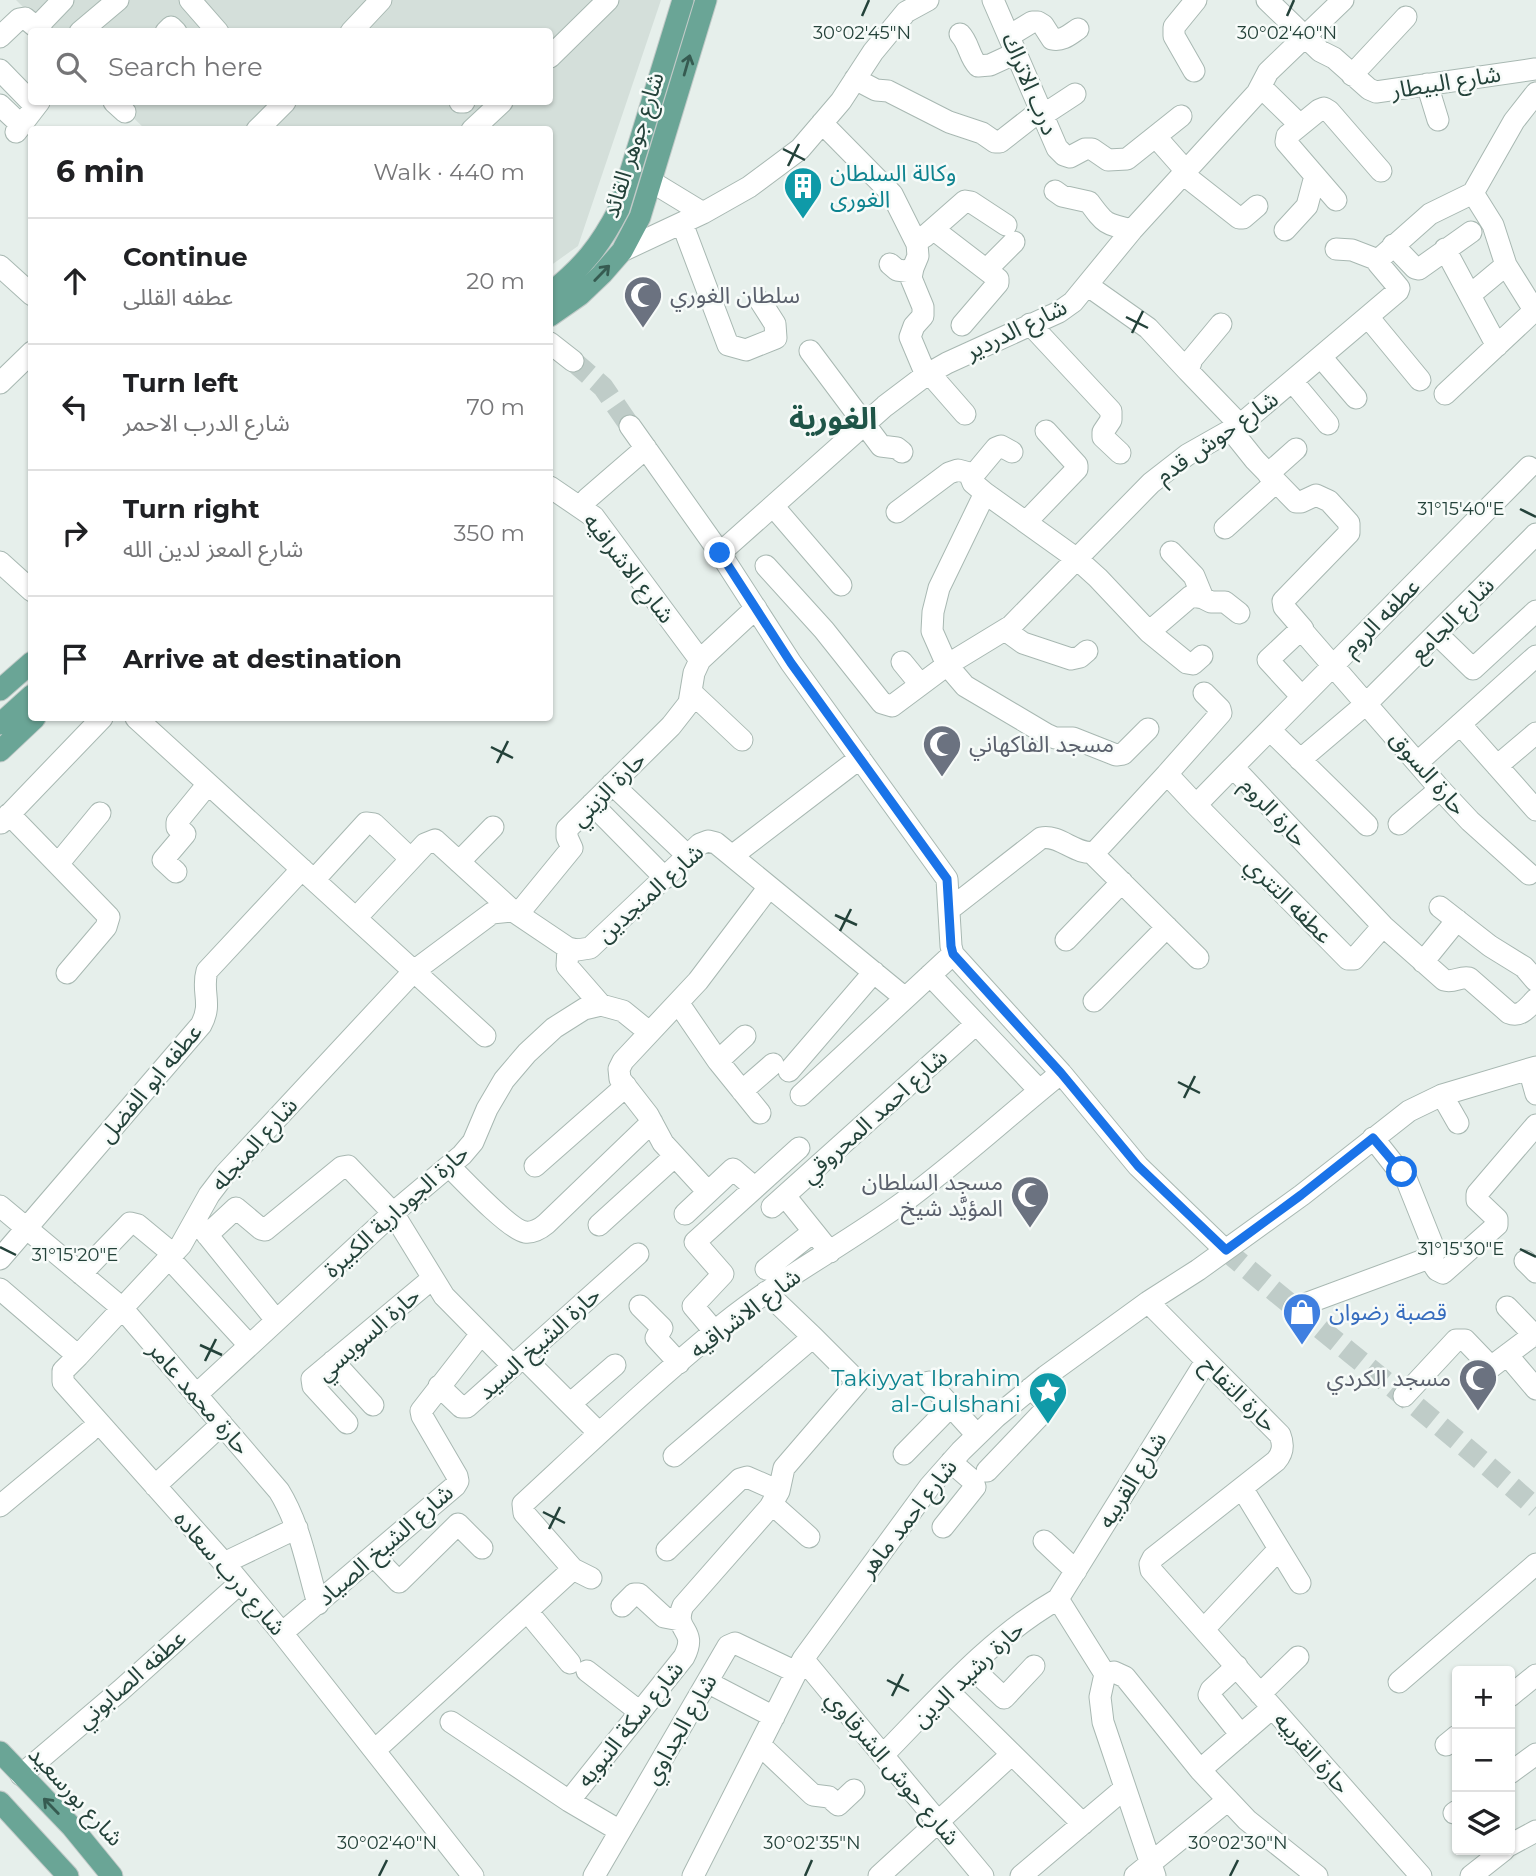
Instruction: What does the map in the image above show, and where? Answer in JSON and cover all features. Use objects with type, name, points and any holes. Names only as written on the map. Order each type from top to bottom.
[{"type":"main road","name":"شارع جوهر القائد","points":[[553,290],[603,241],[620,209],[683,0]]},
{"type":"main road","name":"شارع جوهر القائد","points":[[553,314],[580,295],[622,251],[640,217],[706,0]]},
{"type":"main road","points":[[0,690],[28,666]]},
{"type":"main road","points":[[0,709],[28,684]]},
{"type":"main road","points":[[0,724],[28,699]]},
{"type":"main road","points":[[0,751],[32,721]]},
{"type":"main road","name":"شارع بورسعيد","points":[[0,1752],[72,1827],[112,1876]]},
{"type":"main road","points":[[0,1802],[68,1876]]},
{"type":"main road","points":[[45,1851],[72,1827]]},
{"type":"street","points":[[40,28],[63,0]]},
{"type":"street","points":[[84,28],[118,0]]},
{"type":"street","points":[[190,0],[214,28]]},
{"type":"street","points":[[355,28],[381,0]]},
{"type":"street","points":[[553,54],[608,0]]},
{"type":"street","points":[[622,251],[703,213],[749,187],[800,149],[855,79],[902,6],[928,0]]},
{"type":"street","name":"درب الاتراك","points":[[993,0],[1057,148],[1064,155],[1070,156],[1085,149],[1092,149],[1108,160],[1127,159],[1181,116]]},
{"type":"street","points":[[1194,71],[1174,36],[1174,27],[1196,0]]},
{"type":"street","name":"شارع البيطار","points":[[1267,0],[1320,51],[1334,58],[1376,92],[1536,72]]},
{"type":"street","name":"شارع الدردير","points":[[720,553],[863,425],[928,375],[947,363],[1059,313],[1073,302],[1132,230],[1261,87],[1268,72],[1343,0]]},
{"type":"street","points":[[1352,75],[1406,17]]},
{"type":"street","points":[[0,37],[19,19],[25,18],[38,28]]},
{"type":"street","points":[[960,34],[978,66],[990,65],[1032,22],[1043,25],[1052,39],[1057,40],[1078,29]]},
{"type":"street","points":[[0,70],[28,96]]},
{"type":"street","points":[[855,79],[876,90],[888,91],[948,122],[982,133],[995,142],[1000,142],[1076,94]]},
{"type":"street","points":[[1427,84],[1438,120]]},
{"type":"street","points":[[1261,87],[1300,125]]},
{"type":"street","points":[[1385,253],[1430,214],[1473,193],[1514,121],[1536,93]]},
{"type":"street","points":[[0,105],[18,128],[36,105]]},
{"type":"street","points":[[261,126],[282,105]]},
{"type":"street","points":[[475,126],[492,105]]},
{"type":"street","points":[[1336,200],[1286,142],[1287,136],[1319,110],[1324,108],[1329,111],[1381,171]]},
{"type":"street","points":[[822,123],[892,194],[917,244],[918,256],[911,278],[924,312],[914,326],[911,337],[928,375],[965,414]]},
{"type":"street","points":[[1156,138],[1185,172],[1238,218],[1243,218],[1257,206]]},
{"type":"street","points":[[1285,230],[1307,206],[1315,176]]},
{"type":"street","points":[[652,182],[703,213]]},
{"type":"street","points":[[1055,191],[1062,196],[1088,202],[1101,219],[1132,230]]},
{"type":"street","points":[[1445,394],[1535,312],[1506,265],[1493,225],[1473,193]]},
{"type":"street","points":[[917,244],[965,201],[971,202],[1010,234],[987,269]]},
{"type":"street","points":[[682,223],[728,345],[746,350],[776,338],[775,324],[761,302]]},
{"type":"street","points":[[933,229],[998,279],[998,283],[962,325]]},
{"type":"street","points":[[1336,249],[1385,253],[1417,269],[1471,232]]},
{"type":"street","points":[[1446,248],[1497,346]]},
{"type":"street","name":"شارع حوش قدم","points":[[766,566],[824,630],[882,703],[892,706],[947,665],[1005,630],[1157,478],[1186,456],[1236,428],[1399,290],[1378,263],[1385,253]]},
{"type":"street","points":[[890,264],[897,270],[912,272]]},
{"type":"street","points":[[0,265],[28,291]]},
{"type":"street","points":[[1470,295],[1506,265]]},
{"type":"street","points":[[1087,285],[1148,328],[1236,428],[1272,478]]},
{"type":"street","points":[[1368,317],[1420,380]]},
{"type":"street","points":[[1030,324],[1111,411],[1111,420],[1103,432],[1103,437],[1120,453]]},
{"type":"street","points":[[1188,371],[1192,359],[1221,324]]},
{"type":"street","points":[[553,345],[573,361]]},
{"type":"street","points":[[810,351],[881,446],[897,448],[902,452]]},
{"type":"street","points":[[1,381],[28,356]]},
{"type":"street","points":[[1321,356],[1356,398]]},
{"type":"street","points":[[1293,382],[1328,424]]},
{"type":"street","points":[[629,426],[720,553],[791,663],[947,879],[953,954],[1061,1073],[1138,1166],[1226,1250]]},
{"type":"street","points":[[1026,522],[1077,469],[1077,465],[1046,431]]},
{"type":"street","points":[[1012,452],[1001,446],[996,447],[971,480],[1077,559],[1149,632],[1187,663],[1193,664],[1202,656]]},
{"type":"street","points":[[587,499],[646,448]]},
{"type":"street","points":[[1225,528],[1296,449]]},
{"type":"street","name":"عطفه الروم","points":[[1233,768],[1529,467]]},
{"type":"street","points":[[897,512],[949,473],[958,470],[973,474]]},
{"type":"street","name":"حارة السوق","points":[[1272,478],[1296,502],[1315,495],[1329,500],[1351,528],[1283,601],[1284,607],[1440,789],[1529,874]]},
{"type":"street","name":"شارع الاشرافيه","points":[[553,489],[594,517],[700,660]]},
{"type":"street","points":[[985,493],[939,589],[933,612],[932,631],[947,665],[965,686],[1055,738],[1073,738],[1116,755],[1123,754],[1148,729]]},
{"type":"street","points":[[773,506],[841,585]]},
{"type":"street","name":"شارع الجامع","points":[[1300,760],[1367,703],[1536,534]]},
{"type":"street","points":[[1171,552],[1194,576],[1203,598]]},
{"type":"street","points":[[0,562],[28,587]]},
{"type":"street","points":[[1149,632],[1191,596],[1211,602],[1225,602],[1239,613]]},
{"type":"street","points":[[700,660],[756,608]]},
{"type":"street","points":[[1437,635],[1473,669],[1536,611]]},
{"type":"street","points":[[1302,697],[1268,660],[1303,629]]},
{"type":"street","points":[[1005,630],[1023,643],[1071,659],[1080,657],[1087,651]]},
{"type":"street","points":[[1418,762],[1536,656]]},
{"type":"street","name":"حارة الزيني","points":[[515,912],[572,848],[566,834],[567,829],[671,726],[689,703],[694,673],[700,660]]},
{"type":"street","points":[[902,662],[920,684]]},
{"type":"street","points":[[691,692],[743,740]]},
{"type":"street","points":[[1092,853],[1221,713],[1204,693]]},
{"type":"street","points":[[67,972],[106,927],[109,917],[58,864],[5,819],[99,721]]},
{"type":"street","points":[[138,721],[485,1036]]},
{"type":"street","points":[[1460,724],[1536,810]]},
{"type":"street","points":[[1270,730],[1367,825]]},
{"type":"street","points":[[1497,766],[1536,733]]},
{"type":"street","points":[[732,856],[860,758]]},
{"type":"street","name":"حارة الروم","points":[[1196,805],[1233,768],[1383,926],[1444,980],[1465,978],[1512,1014],[1521,1013],[1536,999]]},
{"type":"street","points":[[1167,774],[1196,805]]},
{"type":"street","points":[[176,872],[163,860],[185,834],[177,827],[177,822],[208,784]]},
{"type":"street","points":[[612,784],[688,856]]},
{"type":"street","points":[[1399,824],[1440,789]]},
{"type":"street","points":[[592,804],[665,878]]},
{"type":"street","name":"عطفه التتري","points":[[1196,805],[1348,959],[1354,958],[1383,926]]},
{"type":"street","points":[[58,864],[100,813]]},
{"type":"street","points":[[626,839],[649,818]]},
{"type":"street","name":"عطفه ابو الفضل","points":[[0,1259],[201,1025],[208,1006],[204,983],[208,971],[308,874],[366,823],[374,824],[411,859]]},
{"type":"street","points":[[459,862],[492,827]]},
{"type":"street","points":[[950,909],[1045,837],[1092,853],[1198,958]]},
{"type":"street","name":"شارع المنجدين","points":[[411,859],[429,840],[435,840],[515,912],[568,948],[577,950],[590,948],[700,844],[708,841],[716,843],[905,998]]},
{"type":"street","points":[[356,918],[411,859]]},
{"type":"street","points":[[1066,940],[1122,882]]},
{"type":"street","points":[[708,1192],[663,1143],[652,1122],[620,1079],[619,1069],[649,1032],[679,1004],[769,887]]},
{"type":"street","points":[[414,971],[492,913],[515,912]]},
{"type":"street","points":[[1423,962],[1448,914],[1490,946],[1524,967],[1536,981]]},
{"type":"street","points":[[1094,1001],[1167,927]]},
{"type":"street","points":[[1465,978],[1490,946]]},
{"type":"street","points":[[568,948],[567,966],[601,1005],[623,1011],[649,1032]]},
{"type":"street","points":[[801,1095],[953,954]]},
{"type":"street","name":"شارع المنجله","points":[[78,1356],[171,1256],[202,1228],[209,1195],[225,1174],[414,971]]},
{"type":"street","points":[[742,1091],[781,1067],[874,972]]},
{"type":"street","points":[[930,975],[1040,1090]]},
{"type":"street","points":[[679,1004],[718,1061],[760,1113]]},
{"type":"street","name":"حارة الجودارية الكبيرة","points":[[196,1395],[393,1213],[462,1155],[473,1142],[487,1109],[504,1080],[527,1053],[554,1028],[574,1015],[584,1009],[601,1005]]},
{"type":"street","name":"شارع احمد المحروقي","points":[[813,1232],[778,1202],[976,1024]]},
{"type":"street","points":[[718,1061],[745,1036]]},
{"type":"street","points":[[1533,1068],[1536,1094]]},
{"type":"street","name":"شارع احمد ماهر","points":[[693,1876],[799,1666],[922,1496],[978,1435],[1031,1388],[1148,1302],[1226,1250],[1409,1111],[1442,1095],[1533,1068]]},
{"type":"street","name":"شارع الاشراقيه","points":[[527,1611],[582,1574],[524,1513],[523,1504],[599,1433],[715,1332],[765,1292],[906,1200],[1061,1073]]},
{"type":"street","points":[[535,1166],[626,1086]]},
{"type":"street","points":[[1442,1095],[1458,1123]]},
{"type":"street","points":[[449,1166],[512,1226],[525,1232],[533,1232],[545,1224],[652,1122]]},
{"type":"street","points":[[1429,1258],[1437,1270],[1443,1273],[1497,1225],[1497,1219],[1477,1200],[1477,1194],[1536,1125]]},
{"type":"street","points":[[1294,1308],[1433,1256],[1435,1251],[1407,1181],[1373,1138]]},
{"type":"street","points":[[715,1332],[693,1306],[723,1274],[695,1242],[799,1148]]},
{"type":"street","points":[[599,1225],[675,1156]]},
{"type":"street","points":[[276,1320],[202,1228],[236,1208],[265,1230],[345,1166],[393,1213],[444,1296],[481,1334],[570,1404],[599,1433]]},
{"type":"street","points":[[685,1214],[733,1169],[754,1188]]},
{"type":"street","name":"حارة محمد عامر","points":[[0,1206],[122,1308],[279,1491],[290,1508],[297,1528],[317,1604]]},
{"type":"street","points":[[81,1274],[130,1223],[138,1225],[171,1256],[249,1345]]},
{"type":"street","points":[[766,1269],[813,1232],[830,1252]]},
{"type":"street","name":"حارة الشيخ السيد","points":[[439,1386],[464,1408],[638,1254]]},
{"type":"street","name":"حارة السويسي","points":[[347,1423],[312,1383],[315,1376],[433,1278]]},
{"type":"street","points":[[0,1289],[78,1356]]},
{"type":"street","points":[[622,1606],[634,1594],[639,1594],[664,1616],[680,1620],[683,1606],[776,1497],[784,1468],[858,1382],[765,1292]]},
{"type":"street","name":"حارة التفاح","points":[[1148,1302],[1280,1435],[1283,1442],[1283,1449],[1276,1461],[1153,1559],[1151,1570]]},
{"type":"street","points":[[640,1306],[662,1328],[656,1338],[680,1363]]},
{"type":"street","points":[[1404,1396],[1456,1340],[1465,1340],[1489,1366],[1494,1367],[1535,1334],[1507,1307]]},
{"type":"street","points":[[439,1386],[481,1334]]},
{"type":"street","points":[[674,1456],[813,1337]]},
{"type":"street","name":"شارع درب سعاده","points":[[78,1356],[63,1371],[63,1382],[224,1563],[473,1876]]},
{"type":"street","points":[[1508,1356],[1536,1390]]},
{"type":"street","points":[[333,1361],[373,1405]]},
{"type":"street","name":"شارع القربيه","points":[[1058,1599],[1206,1361]]},
{"type":"street","points":[[570,1404],[615,1365]]},
{"type":"street","points":[[929,1382],[978,1435]]},
{"type":"street","name":"شارع الشيخ الصياد","points":[[282,1633],[455,1486],[458,1481],[421,1411],[439,1386]]},
{"type":"street","points":[[987,1471],[1046,1409],[1047,1405],[1031,1388]]},
{"type":"street","points":[[904,1454],[951,1406]]},
{"type":"street","points":[[155,1486],[222,1424]]},
{"type":"street","points":[[0,1506],[89,1432]]},
{"type":"street","points":[[943,1527],[975,1487],[973,1481],[951,1462]]},
{"type":"street","points":[[667,1550],[740,1479],[747,1477],[776,1497],[809,1536]]},
{"type":"street","points":[[1242,1488],[1300,1583]]},
{"type":"street","points":[[374,1556],[399,1582],[458,1524],[482,1548]]},
{"type":"street","points":[[224,1563],[297,1528]]},
{"type":"street","points":[[1044,1541],[1076,1571]]},
{"type":"street","points":[[1204,1629],[1279,1549]]},
{"type":"street","points":[[1399,1682],[1536,1564]]},
{"type":"street","name":"حارة القربيه","points":[[1151,1570],[1421,1876]]},
{"type":"street","name":"عطفه الصابوني","points":[[21,1774],[121,1690],[240,1583]]},
{"type":"street","points":[[1058,1599],[1105,1674],[1100,1697],[1101,1710],[1147,1872],[1228,1800]]},
{"type":"street","name":"حارة رشيد الدين","points":[[883,1755],[971,1667],[1032,1614],[1058,1599]]},
{"type":"street","points":[[375,1750],[527,1611],[578,1667],[640,1712]]},
{"type":"street","name":"شارع سكة النبويه","points":[[569,1801],[684,1657],[691,1644],[680,1620]]},
{"type":"street","name":"شارع الجداوي","points":[[594,1876],[728,1646],[732,1643],[799,1666]]},
{"type":"street","points":[[1200,1770],[1241,1735],[1298,1657]]},
{"type":"street","name":"شارع حوش الشرقاوي","points":[[799,1666],[883,1755],[983,1876]]},
{"type":"street","points":[[971,1667],[1004,1698],[1034,1666]]},
{"type":"street","points":[[1237,1666],[1209,1691],[1209,1695],[1241,1735]]},
{"type":"street","points":[[1105,1674],[1114,1672],[1125,1677],[1200,1770],[1228,1800],[1247,1819],[1317,1876]]},
{"type":"street","points":[[1515,1692],[1536,1675]]},
{"type":"street","points":[[707,1682],[774,1717]]},
{"type":"street","points":[[947,1690],[1083,1825]]},
{"type":"street","points":[[452,1722],[569,1801],[620,1831]]},
{"type":"street","points":[[760,1745],[813,1795],[830,1797],[838,1805],[854,1790]]},
{"type":"street","points":[[879,1876],[1012,1754]]},
{"type":"street","points":[[1515,1769],[1536,1754]]},
{"type":"street","points":[[1021,1876],[1125,1788]]},
{"type":"street","points":[[1515,1842],[1536,1831]]},
{"type":"street","points":[[1471,1876],[1498,1855]]},
{"type":"shaded area","points":[[16,0],[661,0],[578,246],[553,264],[553,126],[142,126],[120,105],[553,105],[553,28],[44,28]]},
{"type":"tunnel","points":[[660,115],[694,0]]},
{"type":"tunnel","points":[[574,287],[612,246],[630,212],[646,163]]},
{"type":"tunnel","points":[[573,361],[603,387],[630,426]]},
{"type":"tunnel","points":[[1225,1250],[1536,1508]]},
{"type":"place","name":"وكالة السلطان الغورى","points":[[803,220]]},
{"type":"place","name":"سلطان الغوري","points":[[643,329]]},
{"type":"place","name":"مسجد الفاكهاني","points":[[942,778]]},
{"type":"place","name":"مسجد السلطان المؤيَّد شيخ","points":[[1030,1229]]},
{"type":"place","name":"قصبة رضوان","points":[[1302,1346]]},
{"type":"place","name":"مسجد الكردي","points":[[1478,1412]]},
{"type":"place","name":"Takiyyat Ibrahim al-Gulshani","points":[[1048,1425]]},
{"type":"district","name":"الغورية","points":[[833,419]]},
{"type":"route","points":[[720,553],[791,663],[947,879],[953,954],[1061,1073],[1138,1166],[1226,1250],[1373,1138],[1402,1172]]}]
